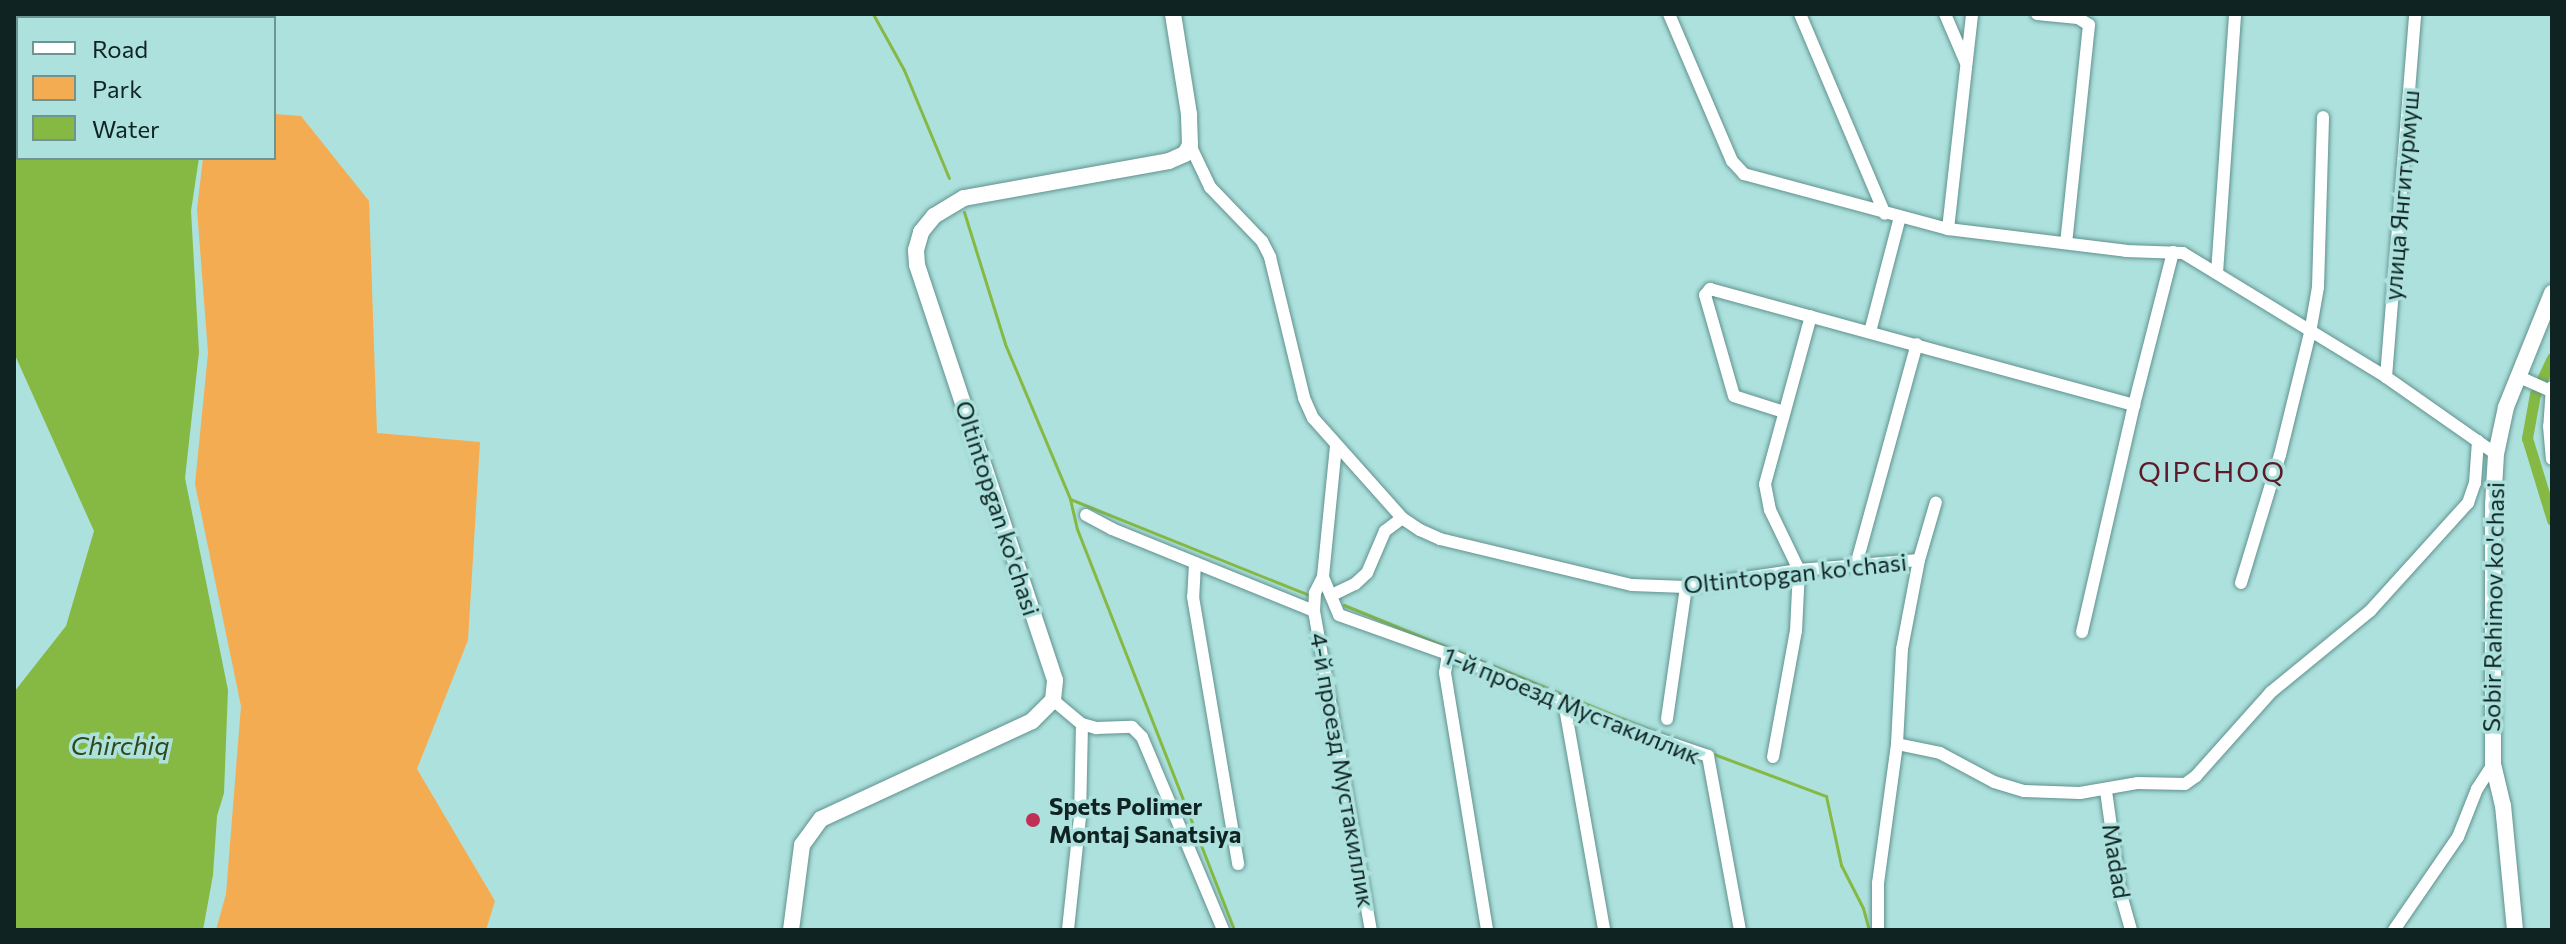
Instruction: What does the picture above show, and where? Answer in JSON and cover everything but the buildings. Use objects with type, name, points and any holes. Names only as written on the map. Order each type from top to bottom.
[{"type":"street","name":"Oltintopgan ko'chasi","points":[[1173,14],[1190,145],[1210,187],[1266,249],[1304,398],[1313,418],[1402,518],[1440,539],[1526,557],[1632,585],[1686,587],[1799,570],[1919,560]]},
{"type":"street","points":[[1669,14],[1737,168],[1754,177],[1948,229],[2190,256],[2310,333],[2386,377],[2496,454]]},
{"type":"street","points":[[1800,14],[1885,214]]},
{"type":"street","points":[[1945,14],[1967,66]]},
{"type":"street","points":[[1948,229],[1972,14]]},
{"type":"street","points":[[2037,14],[2078,18],[2089,25],[2066,243]]},
{"type":"street","points":[[2217,273],[2235,14]]},
{"type":"street","name":"улица Янгитурмуш","points":[[2386,377],[2415,14]]},
{"type":"street","points":[[2241,583],[2280,455],[2310,333],[2318,287],[2323,117]]},
{"type":"street","name":"Oltintopgan ko'chasi","points":[[1053,700],[1055,680],[917,265],[916,250],[921,232],[934,216],[964,198],[1169,161],[1185,154],[1190,145]]},
{"type":"street","points":[[1870,332],[1900,217]]},
{"type":"street","points":[[2082,632],[2173,252]]},
{"type":"street","points":[[1784,412],[1734,396],[1705,295],[1715,289],[2134,405]]},
{"type":"street","name":"Sobir Rahimov ko'chasi","points":[[2515,930],[2503,806],[2493,764],[2492,520],[2496,454],[2552,293]]},
{"type":"street","points":[[1773,757],[1796,631],[1799,570],[1766,495],[1768,469],[1811,316]]},
{"type":"street","points":[[1856,565],[1917,344]]},
{"type":"street","points":[[2524,379],[2548,389],[2552,459]]},
{"type":"street","points":[[1897,744],[1961,762],[2010,788],[2040,793],[2106,791],[2138,783],[2176,786],[2196,776],[2253,709],[2370,611],[2468,503],[2475,483],[2478,441]]},
{"type":"street","points":[[1316,616],[1315,593],[1323,577],[1336,446]]},
{"type":"street","points":[[1878,930],[1878,883],[1897,744],[1902,649],[1919,560],[1936,502]]},
{"type":"street","points":[[1086,515],[1316,616],[1339,615],[1323,577]]},
{"type":"street","points":[[1332,595],[1355,584],[1367,573],[1385,531],[1402,518]]},
{"type":"street","points":[[1195,563],[1193,597],[1238,864]]},
{"type":"street","points":[[1667,719],[1686,587]]},
{"type":"street","name":"1-й проезд Мустакиллик","points":[[1339,615],[1448,654],[1708,756],[1740,930]]},
{"type":"street","name":"4-й проезд Мустакиллик","points":[[1316,616],[1371,930]]},
{"type":"street","points":[[1448,654],[1445,673],[1487,930]]},
{"type":"street","points":[[791,930],[802,845],[821,819],[1032,721],[1053,700],[1082,724],[1096,728],[1132,727],[1142,737],[1223,930]]},
{"type":"street","points":[[1564,702],[1604,930]]},
{"type":"street","points":[[1068,930],[1080,817],[1082,724]]},
{"type":"street","points":[[2394,930],[2458,837],[2477,789],[2493,764]]},
{"type":"street","name":"Madad","points":[[2106,791],[2120,891],[2131,930]]},
{"type":"green space","points":[[276,114],[301,116],[369,201],[377,433],[480,442],[468,640],[417,769],[495,901],[486,930],[216,930],[226,894],[241,706],[195,484],[208,353],[197,209],[203,160],[276,160]]},
{"type":"water","name":"Chirchiq","points":[[14,14],[203,14],[16,16],[16,160],[199,160],[191,211],[199,352],[185,478],[228,690],[224,793],[217,816],[213,875],[203,930],[14,930],[14,692],[66,626],[94,531],[14,353]]},
{"type":"waterway","points":[[873,14],[904,70],[949,178]]},
{"type":"waterway","points":[[964,212],[1005,344],[1070,499],[1077,529],[1234,930]]},
{"type":"waterway","points":[[2552,358],[2535,394],[2527,438],[2552,520]]},
{"type":"waterway","points":[[1070,499],[1311,596]]},
{"type":"waterway","points":[[1344,605],[1648,729]]},
{"type":"waterway","points":[[1711,753],[1826,796],[1841,865],[1863,908],[1869,930]]},
{"type":"place","name":"Spets Polimer Montaj Sanatsiya","points":[[1033,820]]},
{"type":"district","name":"QIPCHOQ","points":[[2212,471]]}]
